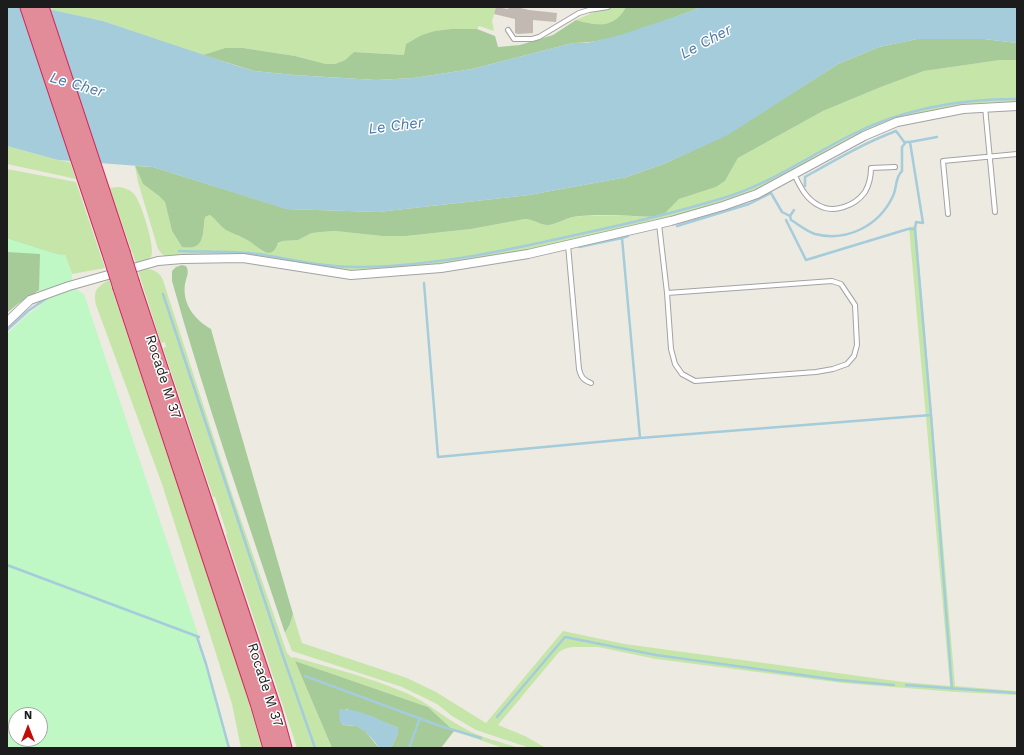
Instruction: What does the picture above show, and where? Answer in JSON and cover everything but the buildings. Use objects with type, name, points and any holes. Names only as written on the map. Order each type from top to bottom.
[{"type":"highway","name":"Rocade M 37","points":[[28,7],[103,213]]},
{"type":"highway","name":"Rocade M 37","points":[[41,7],[116,254],[210,538],[271,748]]},
{"type":"highway","name":"Rocade M 37","points":[[210,538],[274,711],[284,748]]},
{"type":"street","points":[[7,322],[30,300],[69,286],[158,261],[243,258],[351,275],[441,268],[528,254],[659,223],[742,200],[757,194],[864,136],[897,122],[940,112],[985,106],[1017,106]]},
{"type":"lane","points":[[508,30],[514,39],[532,39],[546,33],[579,13],[608,7]]},
{"type":"lane","points":[[985,106],[995,212]]},
{"type":"lane","points":[[948,214],[943,161],[1017,154]]},
{"type":"lane","points":[[794,174],[803,191],[812,201],[819,206],[834,209],[848,205],[860,198],[868,184],[871,168],[895,167]]},
{"type":"lane","points":[[659,223],[667,293],[671,349],[675,364],[682,374],[695,381],[816,372],[833,370],[847,364],[854,356],[857,345],[856,305],[842,284],[832,281],[667,293]]},
{"type":"lane","points":[[568,244],[578,369],[585,381],[590,383]]},
{"type":"green space","points":[[51,7],[496,7],[492,21],[494,31],[479,26],[477,29],[452,29],[404,55],[354,52],[345,60],[335,64],[326,64],[295,56],[243,48],[225,48],[203,55],[103,21],[52,10]]},
{"type":"green space","points":[[613,7],[626,7],[616,19],[610,22],[604,24],[591,24],[576,20],[592,13]]},
{"type":"green space","points":[[626,7],[699,7],[648,27],[603,40],[573,43],[472,69],[414,78],[376,80],[254,71],[203,55],[225,48],[243,48],[295,56],[326,64],[335,64],[345,60],[354,52],[404,55],[406,44],[422,35],[435,31],[452,29],[477,29],[495,36],[498,47],[520,45],[553,35],[576,20],[591,24],[604,24],[610,22],[616,19]]},
{"type":"green space","points":[[917,39],[984,39],[1017,43],[1017,60],[1000,60],[924,71],[823,111],[738,158],[725,181],[716,187],[679,199],[664,214],[656,217],[593,215],[572,217],[549,225],[525,219],[471,229],[406,236],[382,236],[335,231],[321,232],[312,233],[298,240],[283,241],[278,243],[272,252],[268,253],[226,230],[210,215],[205,217],[203,235],[199,244],[190,248],[182,247],[172,231],[165,202],[143,184],[135,166],[153,167],[287,209],[378,212],[529,195],[627,177],[666,163],[728,134],[838,64],[879,47]]},
{"type":"green space","points":[[1000,60],[1017,60],[1017,102],[980,103],[944,108],[904,117],[850,138],[757,190],[701,209],[532,251],[413,267],[351,270],[329,269],[240,255],[193,254],[165,256],[158,249],[138,182],[135,166],[143,184],[165,202],[172,231],[182,247],[190,248],[199,244],[203,235],[205,217],[210,215],[238,236],[250,241],[264,252],[283,241],[298,240],[312,233],[321,232],[335,231],[382,236],[406,236],[471,229],[525,219],[549,225],[572,217],[582,216],[656,217],[679,199],[716,187],[725,181],[738,158],[823,111],[924,71]]},
{"type":"green space","points":[[7,146],[70,162],[76,179],[7,164]]},
{"type":"green space","points":[[7,169],[76,182],[105,268],[72,274],[65,255],[7,239]]},
{"type":"green space","points":[[121,187],[132,192],[137,198],[150,235],[152,252],[151,257],[148,259],[136,263],[109,188]]},
{"type":"green space","points":[[916,226],[955,686],[1016,691],[1017,695],[956,692],[843,683],[656,659],[598,647],[572,647],[559,652],[498,725],[525,736],[546,748],[530,748],[476,730],[452,716],[437,704],[402,687],[292,651],[285,633],[293,614],[302,643],[407,678],[436,692],[486,723],[563,631],[625,644],[903,682],[950,686],[909,227]]},
{"type":"green space","points":[[7,238],[57,254],[65,255],[47,285],[19,303],[7,313]]},
{"type":"green space","points":[[7,238],[57,254],[65,255],[72,274],[72,287],[84,294],[199,637],[195,636],[214,693],[228,748],[7,748],[7,334],[27,315],[40,306],[40,254],[7,252]]},
{"type":"green space","points":[[182,265],[186,266],[188,270],[185,291],[188,305],[195,316],[211,329],[293,614],[285,633],[212,413],[172,281],[172,271],[176,267]]},
{"type":"green space","points":[[145,269],[156,272],[163,280],[231,491],[287,653],[292,658],[294,657],[350,673],[404,692],[420,700],[475,734],[519,748],[503,748],[454,731],[428,707],[295,661],[332,748],[297,748],[226,535],[227,534],[215,497],[213,497],[163,348],[166,347],[165,342],[161,343],[138,271]]},
{"type":"green space","points":[[109,280],[242,679],[262,748],[241,748],[232,704],[162,484],[96,305],[95,296],[97,290],[101,285]]},
{"type":"green space","points":[[295,661],[428,707],[454,731],[441,748],[391,748],[398,733],[398,728],[370,716],[346,709],[343,725],[357,726],[365,731],[379,748],[332,748]]},
{"type":"water","name":"Le Cher","points":[[7,7],[39,7],[103,21],[254,71],[376,80],[414,78],[472,69],[573,43],[587,43],[617,36],[692,11],[699,7],[1017,7],[1017,43],[984,39],[917,39],[879,47],[838,64],[728,135],[666,163],[627,177],[529,195],[378,212],[286,209],[153,167],[58,160],[7,146]]},
{"type":"water","points":[[340,709],[347,709],[362,713],[398,728],[398,733],[391,748],[379,748],[375,742],[359,727],[340,723]]},
{"type":"waterway","points":[[179,251],[248,253],[322,265],[348,267],[416,264],[472,256],[553,240],[650,218],[737,193],[754,187],[786,171],[849,136],[910,112],[931,107],[974,101],[1017,99]]},
{"type":"waterway","points":[[805,186],[805,177],[872,141],[896,131],[905,143]]},
{"type":"waterway","points":[[910,142],[937,137]]},
{"type":"waterway","points":[[794,210],[790,216],[791,220],[815,234],[839,236],[861,229],[871,223],[887,207],[893,196],[898,176],[902,171],[902,147],[906,142],[910,142],[923,223],[916,222],[915,229],[931,415]]},
{"type":"waterway","points":[[677,226],[749,204],[771,193],[782,212],[790,216]]},
{"type":"waterway","points":[[786,220],[806,260],[908,229],[915,229]]},
{"type":"waterway","points":[[622,238],[628,236]]},
{"type":"waterway","points":[[579,247],[622,238],[640,438]]},
{"type":"waterway","points":[[424,283],[438,457],[640,438],[931,415],[952,689]]},
{"type":"waterway","points":[[163,294],[315,748]]},
{"type":"waterway","points":[[7,330],[28,311],[47,298]]},
{"type":"waterway","points":[[7,565],[199,637]]},
{"type":"waterway","points":[[197,637],[229,748]]},
{"type":"waterway","points":[[497,717],[565,637],[656,655],[838,680],[894,685]]},
{"type":"waterway","points":[[305,676],[440,726],[481,738]]},
{"type":"waterway","points":[[906,685],[1017,693]]},
{"type":"waterway","points":[[409,748],[420,718]]}]
